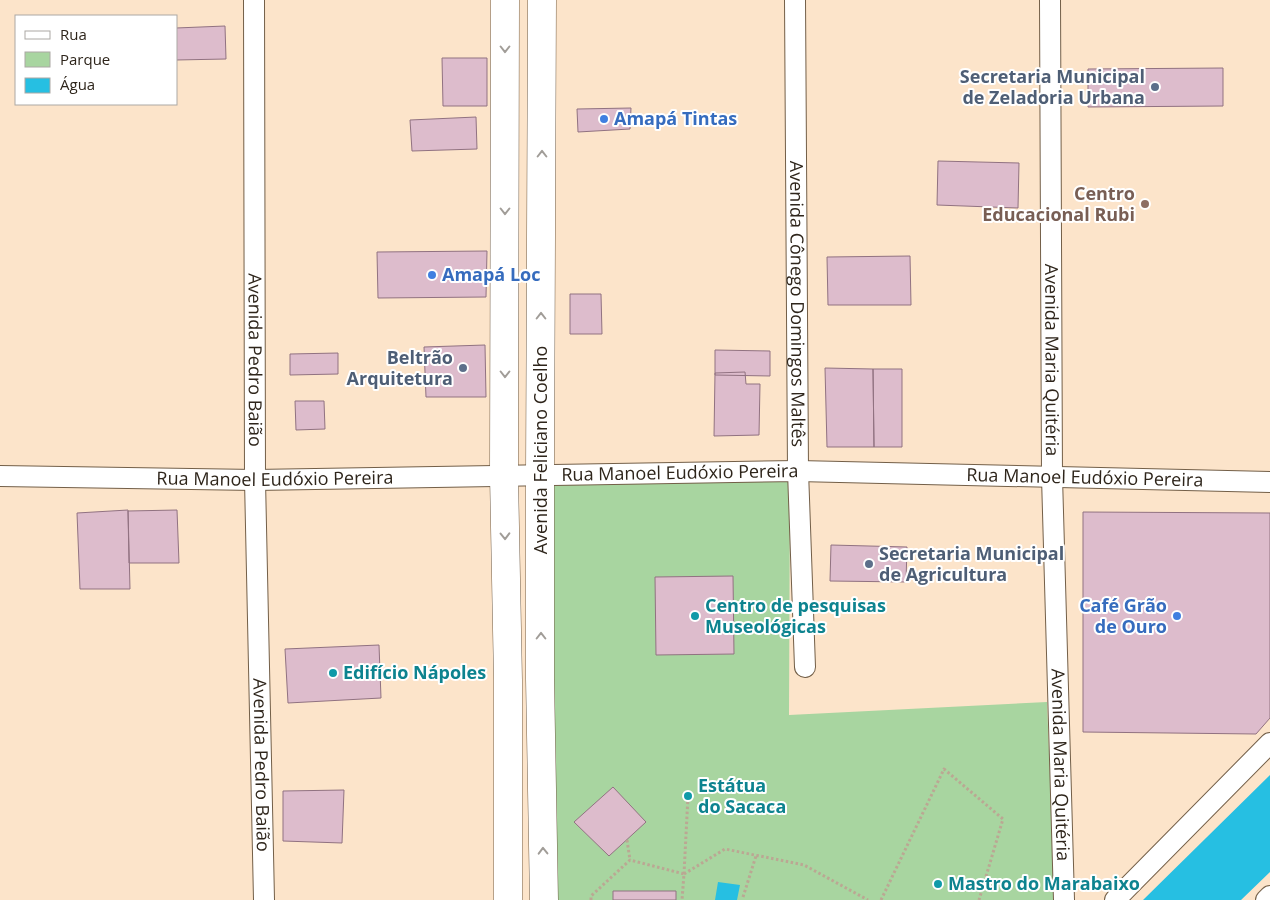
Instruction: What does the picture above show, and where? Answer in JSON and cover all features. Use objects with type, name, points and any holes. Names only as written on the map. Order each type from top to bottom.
[{"type":"street","name":"Avenida Pedro Baião","points":[[254,0],[256,480],[264,900]]},
{"type":"street","name":"Avenida Feliciano Coelho","points":[[505,0],[504,476],[508,680],[508,900]]},
{"type":"street","name":"Avenida Feliciano Coelho","points":[[542,0],[540,679],[544,900]]},
{"type":"street","name":"Avenida Cônego Domingos Maltês","points":[[795,0],[798,471],[805,667]]},
{"type":"street","name":"Avenida Maria Quitéria","points":[[1050,0],[1052,477],[1064,900]]},
{"type":"street","points":[[506,96],[543,95]]},
{"type":"street","name":"Rua Manoel Eudóxio Pereira","points":[[0,476],[256,480],[798,471],[1270,482]]},
{"type":"street","points":[[508,680],[540,679]]},
{"type":"street","points":[[1115,900],[1270,743]]},
{"type":"street","points":[[1266,900],[1270,896]]},
{"type":"path","points":[[881,900],[944,768],[1003,819],[979,900]]},
{"type":"path","points":[[682,900],[688,796]]},
{"type":"path","points":[[627,840],[630,860]]},
{"type":"path","points":[[630,860],[684,874],[725,849],[804,865],[865,899]]},
{"type":"path","points":[[743,897],[756,856]]},
{"type":"path","points":[[591,900],[591,896],[630,860]]},
{"type":"green space","points":[[790,480],[789,715],[1047,702],[1055,900],[546,900],[544,483]]},
{"type":"water","points":[[1270,775],[1270,872],[1241,900],[1143,900]]},
{"type":"water","points":[[718,882],[740,885],[737,900],[715,900]]},
{"type":"building","points":[[225,26],[226,59],[178,60],[178,28]]},
{"type":"building","points":[[442,58],[487,58],[487,106],[443,106]]},
{"type":"building","name":"Secretaria Municipal de Zeladoria Urbana","points":[[1223,68],[1223,106],[1088,107],[1088,69]]},
{"type":"building","name":"Amapá Tintas","points":[[631,108],[630,129],[578,132],[577,109]]},
{"type":"building","points":[[476,117],[477,149],[412,151],[410,120]]},
{"type":"building","points":[[938,161],[1019,163],[1018,208],[937,205]]},
{"type":"building","name":"Amapá Loc","points":[[487,251],[486,297],[378,298],[377,252]]},
{"type":"building","points":[[910,256],[911,305],[828,305],[827,257]]},
{"type":"building","points":[[570,294],[601,294],[602,334],[570,334]]},
{"type":"building","points":[[485,345],[486,397],[426,397],[424,347]]},
{"type":"building","points":[[715,350],[770,351],[770,376],[715,375]]},
{"type":"building","points":[[338,353],[338,374],[290,375],[290,354]]},
{"type":"building","points":[[825,368],[873,369],[874,447],[827,447]]},
{"type":"building","points":[[873,369],[902,369],[902,447],[874,447]]},
{"type":"building","points":[[745,372],[746,384],[760,384],[759,435],[714,436],[715,373]]},
{"type":"building","points":[[295,401],[324,401],[325,429],[296,430]]},
{"type":"building","points":[[128,510],[130,589],[80,589],[77,513]]},
{"type":"building","points":[[177,510],[179,563],[129,563],[128,511]]},
{"type":"building","name":"Café Grão de Ouro","points":[[1083,512],[1270,513],[1270,718],[1256,734],[1083,732]]},
{"type":"building","name":"Secretaria Municipal de Agricultura","points":[[831,545],[907,547],[906,582],[830,581]]},
{"type":"building","name":"Centro de pesquisas Museológicas","points":[[733,576],[734,654],[656,655],[655,577]]},
{"type":"building","name":"Edifício Nápoles","points":[[379,645],[381,698],[288,703],[285,649]]},
{"type":"building","points":[[613,787],[646,822],[609,856],[574,822]]},
{"type":"building","points":[[344,790],[342,843],[283,841],[283,791]]},
{"type":"building","points":[[613,891],[676,891],[676,900],[613,900]]},
{"type":"place","name":"Secretaria Municipal de Zeladoria Urbana","points":[[1155,87]]},
{"type":"place","name":"Amapá Tintas","points":[[604,119]]},
{"type":"place","name":"Centro Educacional Rubi","points":[[1145,204]]},
{"type":"place","name":"Amapá Loc","points":[[432,275]]},
{"type":"place","name":"Beltrão Arquitetura","points":[[463,368]]},
{"type":"place","name":"Secretaria Municipal de Agricultura","points":[[869,564]]},
{"type":"place","name":"Centro de pesquisas Museológicas","points":[[695,616]]},
{"type":"place","name":"Café Grão de Ouro","points":[[1177,616]]},
{"type":"place","name":"Edifício Nápoles","points":[[333,673]]},
{"type":"place","name":"Estátua do Sacaca","points":[[688,796]]},
{"type":"place","name":"Mastro do Marabaixo","points":[[938,884]]}]
